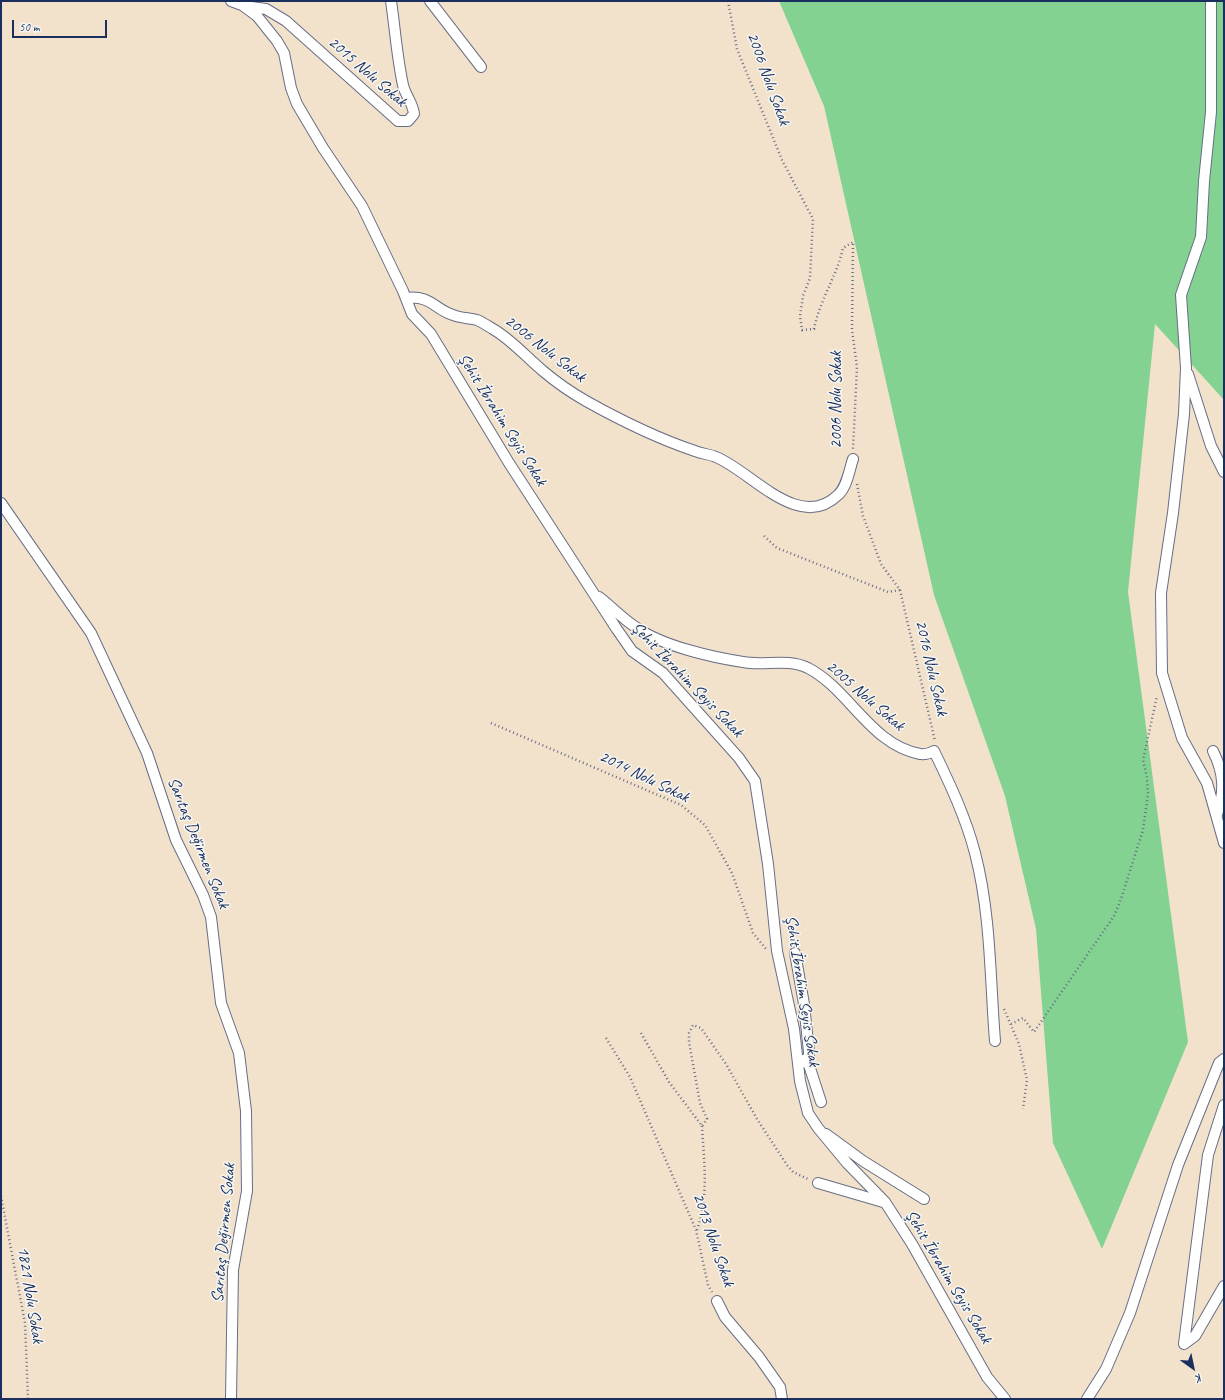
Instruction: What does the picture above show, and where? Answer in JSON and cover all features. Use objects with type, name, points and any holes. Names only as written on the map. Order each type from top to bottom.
[{"type":"street","name":"Şehit İbrahim Seyis Sokak","points":[[231,1],[242,5],[257,16],[284,53],[291,88],[297,104],[323,148],[362,206],[406,298],[412,314],[431,334],[509,463],[632,651],[663,673],[739,758],[755,781],[768,864],[779,960],[794,1029],[800,1081],[808,1113],[818,1128],[885,1202],[912,1244],[988,1377],[1005,1399]]},
{"type":"street","name":"2015 Nolu Sokak","points":[[242,5],[266,9],[286,21],[398,121],[408,120],[414,114],[413,106],[403,85],[391,1]]},
{"type":"street","points":[[430,1],[481,67]]},
{"type":"street","points":[[1211,1],[1211,112],[1204,181],[1201,236],[1181,295],[1186,368],[1184,414],[1173,513],[1161,593],[1162,673],[1182,738],[1206,783],[1217,814],[1224,843]]},
{"type":"street","name":"2006 Nolu Sokak","points":[[406,298],[414,297],[423,299],[437,305],[452,315],[477,320],[494,329],[508,339],[544,372],[584,400],[618,418],[695,451],[716,457],[772,493],[796,506],[810,509],[827,502],[838,495],[845,483],[853,459]]},
{"type":"street","points":[[1186,368],[1211,446],[1224,472]]},
{"type":"street","name":"Sarıtaş Değirmen Sokak","points":[[1,503],[91,633],[147,753],[176,840],[203,895],[211,917],[221,1002],[239,1053],[246,1112],[247,1191],[233,1270],[231,1399]]},
{"type":"street","name":"2005 Nolu Sokak","points":[[592,591],[637,628],[661,642],[744,663],[793,663],[808,668],[826,681],[877,732],[894,743],[921,755],[934,752]]},
{"type":"street","points":[[1213,751],[1221,766],[1223,783],[1222,800],[1217,814]]},
{"type":"street","points":[[934,752],[956,796],[975,853],[986,918],[995,1041]]},
{"type":"street","points":[[795,953],[804,1004],[809,1052],[809,1057],[799,1063]]},
{"type":"street","points":[[1088,1399],[1106,1370],[1130,1313],[1178,1165],[1219,1063],[1224,1059]]},
{"type":"street","points":[[799,1063],[808,1062],[821,1102]]},
{"type":"street","points":[[1224,1105],[1208,1155],[1184,1344],[1195,1336],[1224,1286]]},
{"type":"street","points":[[818,1128],[840,1142],[863,1161],[924,1199]]},
{"type":"street","points":[[818,1183],[885,1202]]},
{"type":"street","name":"2013 Nolu Sokak","points":[[717,1301],[725,1317],[760,1358],[780,1387],[782,1399]]},
{"type":"path","name":"2006 Nolu Sokak","points":[[728,1],[737,48],[782,160],[813,219],[810,278],[803,296],[800,316],[802,330],[814,329],[817,313],[828,286],[840,264],[843,248],[853,242],[852,330],[857,367],[853,459]]},
{"type":"path","name":"2016 Nolu Sokak","points":[[857,481],[863,516],[882,564],[900,590],[935,739],[934,752]]},
{"type":"path","points":[[764,536],[777,548],[812,562],[888,592],[900,590]]},
{"type":"path","points":[[1011,1024],[1023,1018],[1034,1032],[1114,916],[1143,830],[1148,794],[1147,778],[1143,760],[1158,694]]},
{"type":"path","name":"2014 Nolu Sokak","points":[[491,723],[681,805],[705,825],[732,873],[753,933],[761,944],[779,960]]},
{"type":"path","points":[[1001,1003],[1019,1044],[1027,1080],[1023,1109]]},
{"type":"path","points":[[702,1126],[707,1119],[700,1103],[689,1042],[689,1033],[693,1025],[701,1028],[726,1064],[787,1165],[801,1176],[818,1183]]},
{"type":"path","points":[[642,1033],[669,1082],[702,1126],[705,1188],[702,1215],[696,1230]]},
{"type":"path","name":"2013 Nolu Sokak","points":[[606,1038],[630,1077],[696,1230],[708,1285],[717,1301]]},
{"type":"path","name":"1821 Nolu Sokak","points":[[1,1196],[25,1323],[28,1399]]},
{"type":"green space","points":[[779,1],[1224,1],[1224,400],[1155,324],[1128,592],[1188,1042],[1102,1249],[1053,1143],[1036,929],[1005,796],[934,595],[824,106]]}]
